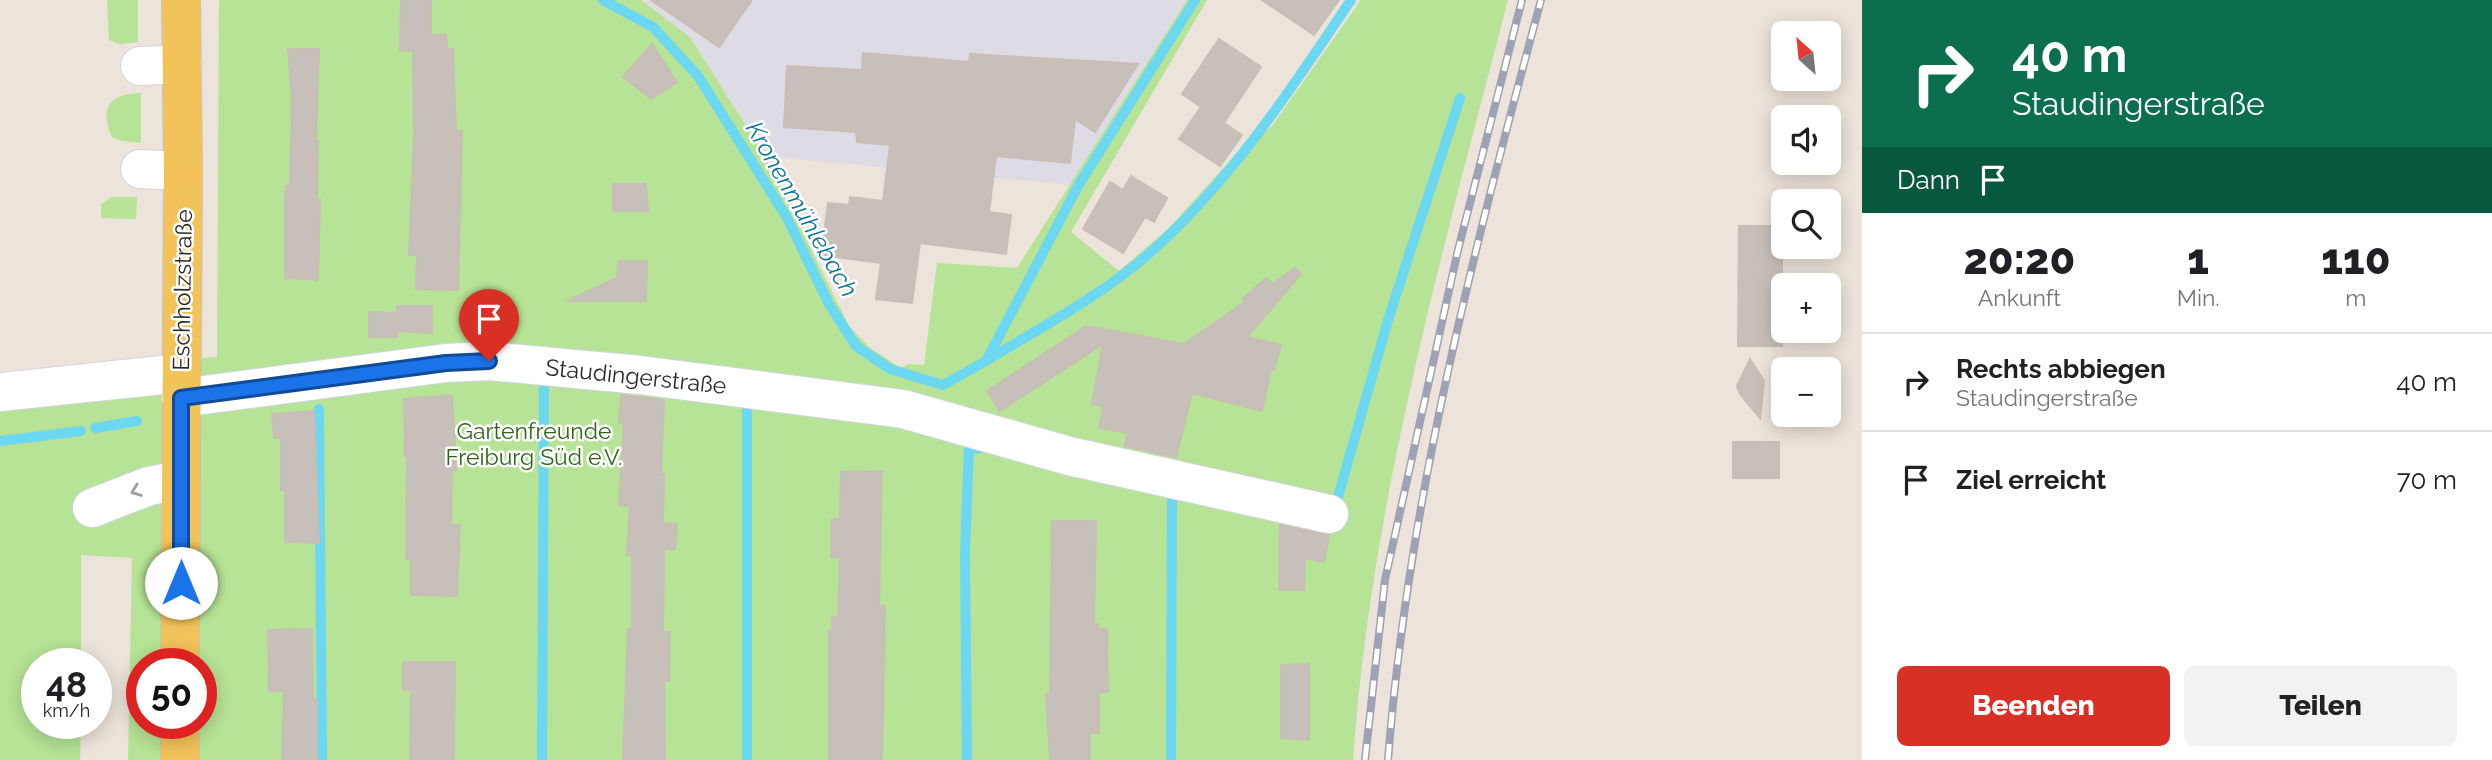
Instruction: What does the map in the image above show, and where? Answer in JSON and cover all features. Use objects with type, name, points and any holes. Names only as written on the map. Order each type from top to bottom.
[{"type":"main road","name":"Eschholzstraße","points":[[180,648],[183,171],[181,0]]},
{"type":"main road","points":[[180,739],[180,760]]},
{"type":"lane","points":[[140,66],[182,64]]},
{"type":"lane","points":[[139,169],[183,171]]},
{"type":"lane","name":"Staudingerstraße","points":[[0,392],[181,386],[489,361],[827,397],[903,409],[1069,456],[1329,514]]},
{"type":"lane","points":[[92,508],[149,486],[181,480]]},
{"type":"shaded area","points":[[641,0],[1187,0],[1072,185],[765,156],[690,37]]},
{"type":"green space","points":[[107,0],[138,0],[138,42],[120,44],[109,40]]},
{"type":"green space","name":"Gartenfreunde Freiburg Süd e.V.","points":[[219,0],[641,0],[690,37],[765,156],[849,326],[870,348],[901,368],[908,364],[924,365],[937,263],[1017,268],[1187,0],[1207,0],[1071,232],[1119,271],[1169,228],[1226,165],[1272,126],[1361,0],[1508,0],[1435,282],[1393,472],[1362,664],[1353,760],[128,760],[128,739],[217,739],[217,648],[130,648],[132,558],[81,555],[81,648],[21,648],[21,739],[81,739],[80,760],[0,760],[0,404],[136,363],[217,357]]},
{"type":"green space","points":[[141,93],[141,143],[112,137],[106,118],[110,104],[122,96]]},
{"type":"green space","points":[[112,197],[137,197],[136,219],[101,218],[101,204]]},
{"type":"building","points":[[401,0],[431,0],[431,35],[446,34],[447,49],[453,49],[456,131],[462,131],[458,290],[416,289],[417,255],[409,255],[414,136],[413,50],[400,51]]},
{"type":"building","points":[[651,0],[752,0],[719,47]]},
{"type":"building","points":[[1262,0],[1339,0],[1314,35]]},
{"type":"building","points":[[1219,39],[1261,67],[1224,123],[1242,135],[1220,166],[1179,139],[1201,107],[1182,94]]},
{"type":"building","points":[[652,44],[677,82],[651,99],[623,77]]},
{"type":"building","points":[[288,49],[319,49],[316,141],[317,200],[320,200],[318,280],[285,278],[285,204],[286,186],[290,186],[292,101]]},
{"type":"building","points":[[863,53],[969,62],[970,54],[1138,64],[1095,132],[1075,119],[1070,163],[996,156],[989,212],[1011,215],[1006,254],[920,243],[912,303],[876,299],[881,263],[821,255],[828,203],[849,205],[850,197],[883,201],[890,145],[857,142],[856,132],[784,127],[787,66],[862,70]]},
{"type":"building","points":[[1131,176],[1167,198],[1154,222],[1145,217],[1123,253],[1083,229],[1110,182],[1123,190]]},
{"type":"building","points":[[613,184],[646,184],[648,211],[613,211]]},
{"type":"building","points":[[1739,226],[1771,226],[1771,259],[1782,259],[1782,273],[1771,273],[1771,343],[1782,343],[1782,346],[1738,346]]},
{"type":"building","points":[[618,261],[647,261],[646,301],[567,301],[617,278]]},
{"type":"building","points":[[1295,268],[1301,274],[1247,337],[1281,345],[1274,370],[1271,369],[1262,411],[1192,393],[1176,457],[1124,446],[1128,433],[1099,428],[1103,406],[1092,404],[1103,344],[1000,411],[987,391],[1086,326],[1184,344],[1246,301],[1243,299],[1266,278],[1272,284]]},
{"type":"building","points":[[397,306],[432,306],[432,333],[398,331],[397,337],[369,337],[369,312],[397,313]]},
{"type":"building","points":[[1750,359],[1764,381],[1760,418],[1740,394],[1737,386]]},
{"type":"building","points":[[452,395],[456,470],[452,470],[451,525],[460,525],[457,596],[411,595],[411,559],[406,559],[407,456],[404,399]]},
{"type":"building","points":[[621,395],[664,400],[661,474],[664,474],[663,523],[677,524],[675,549],[664,549],[663,632],[670,632],[669,681],[664,681],[665,760],[623,760],[628,629],[632,628],[632,556],[627,555],[630,506],[619,505],[624,423],[619,423]]},
{"type":"building","points":[[314,411],[319,543],[285,542],[281,438],[274,438],[272,414]]},
{"type":"building","points":[[1733,442],[1779,442],[1779,478],[1733,478]]},
{"type":"building","points":[[882,471],[879,606],[885,606],[882,760],[829,760],[829,631],[832,631],[832,617],[838,617],[840,558],[831,557],[832,519],[840,519],[841,472]]},
{"type":"building","points":[[1052,521],[1096,521],[1094,624],[1098,624],[1098,629],[1107,629],[1108,692],[1099,692],[1099,733],[1090,733],[1090,760],[1050,760],[1046,694],[1050,694]]},
{"type":"building","points":[[1280,525],[1329,535],[1324,562],[1305,558],[1304,590],[1279,590]]},
{"type":"building","points":[[312,629],[313,699],[317,700],[317,760],[282,760],[284,691],[269,691],[268,630]]},
{"type":"building","points":[[403,662],[455,662],[454,760],[410,760],[411,690],[403,690]]},
{"type":"building","points":[[1309,664],[1309,740],[1281,738],[1281,665]]},
{"type":"waterway","name":"Kronenmühlebach","points":[[603,0],[653,27],[698,76],[786,216],[829,304],[856,346],[890,369],[943,385],[986,361],[1078,186],[1195,0]]},
{"type":"waterway","name":"Kronenmühlebach","points":[[989,359],[1115,281],[1182,222],[1260,131],[1351,0]]},
{"type":"waterway","points":[[1338,497],[1388,320],[1460,98]]},
{"type":"waterway","points":[[542,760],[544,376],[548,377]]},
{"type":"waterway","points":[[740,401],[747,402],[747,760]]},
{"type":"waterway","points":[[319,409],[322,760]]},
{"type":"waterway","points":[[95,428],[137,421]]},
{"type":"waterway","points":[[0,441],[81,431]]},
{"type":"waterway","points":[[967,760],[965,554],[969,446],[978,449]]},
{"type":"waterway","points":[[1167,492],[1172,493],[1171,760]]},
{"type":"railway","points":[[1365,760],[1385,580],[1458,250],[1522,0]]},
{"type":"railway","points":[[1388,760],[1411,567],[1447,377],[1468,282],[1541,0]]},
{"type":"route","points":[[181,583],[181,398],[326,381],[446,363],[489,361]]}]
